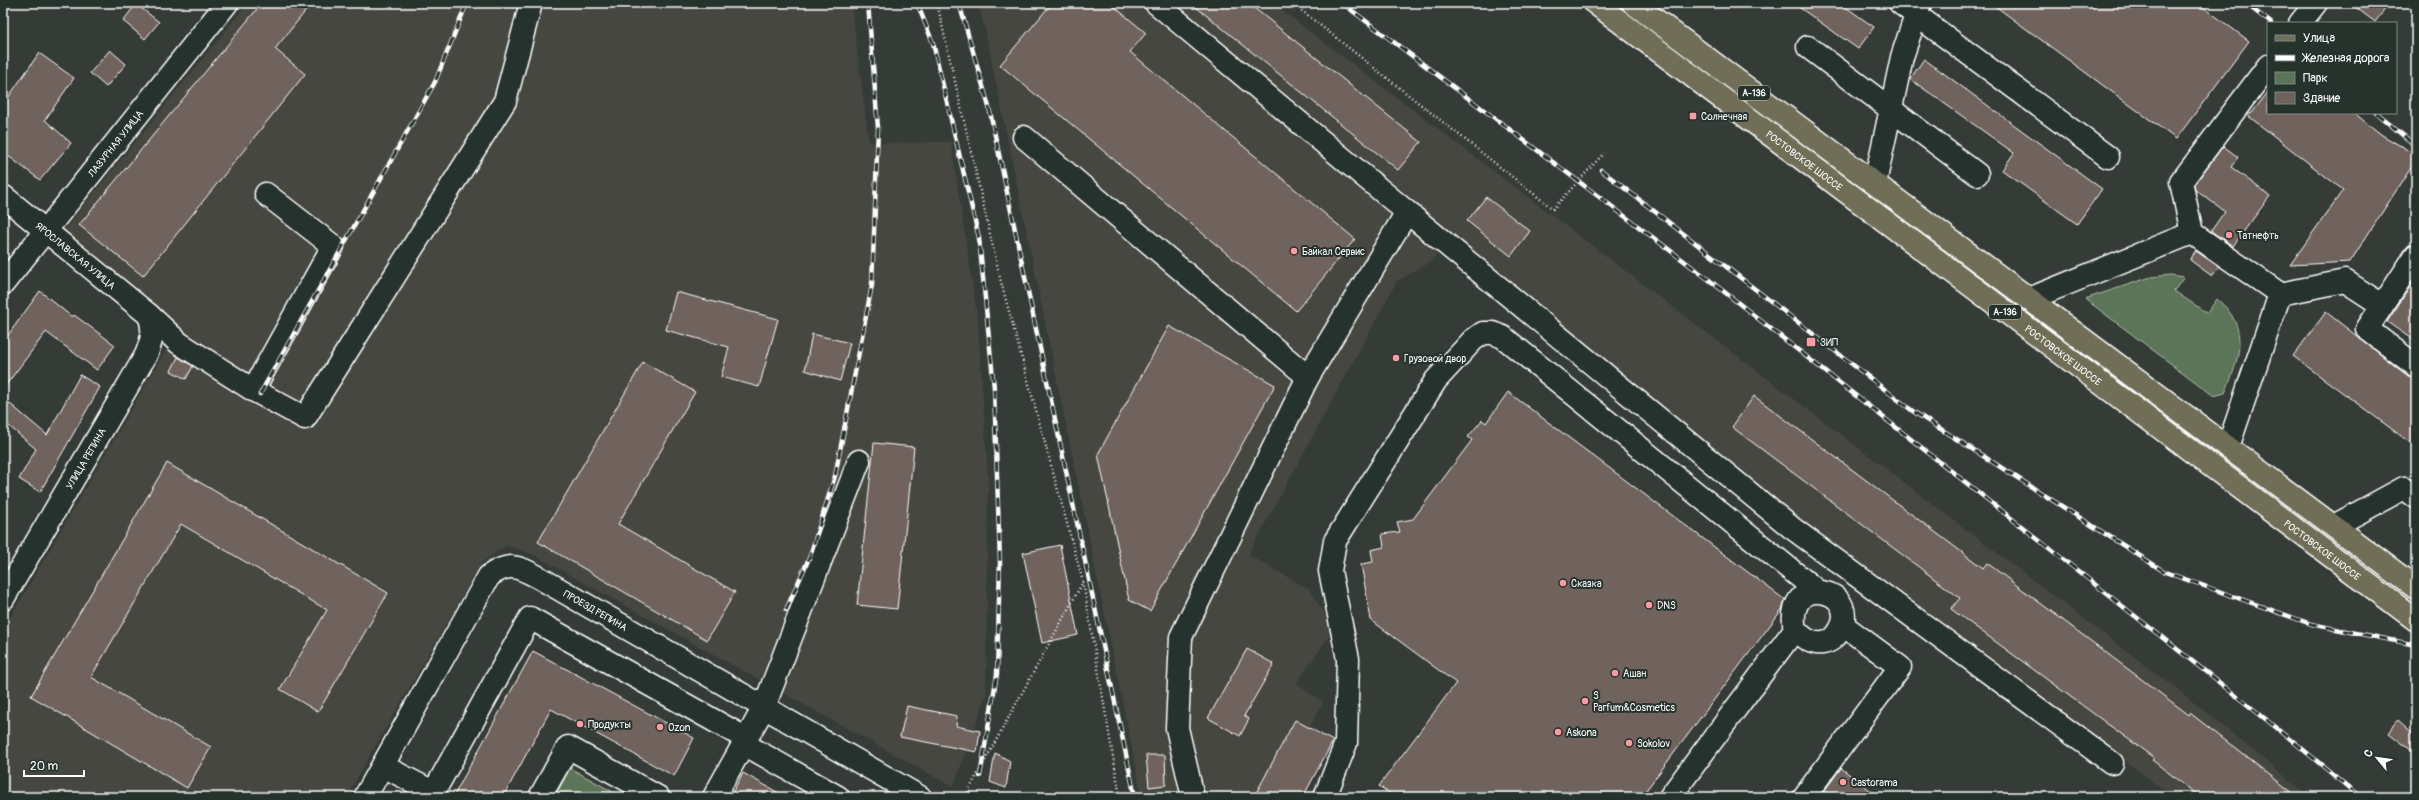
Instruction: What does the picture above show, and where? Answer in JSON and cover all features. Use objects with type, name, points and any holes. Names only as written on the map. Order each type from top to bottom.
[{"type":"main road","name":"РОСТОВСКОЕ ШОССЕ","points":[[1595,3],[2416,620]]},
{"type":"main road","name":"А-136","points":[[1632,3],[2416,588]]},
{"type":"street","name":"ЛАЗУРНАЯ УЛИЦА","points":[[3,284],[227,3]]},
{"type":"street","name":"ЯРОСЛАВСКАЯ УЛИЦА","points":[[3,196],[149,315],[179,343],[252,390],[305,418],[505,101],[531,3]]},
{"type":"street","points":[[1156,3],[1407,212],[1792,528],[2112,763]]},
{"type":"street","points":[[2301,22],[2316,3]]},
{"type":"street","points":[[1875,183],[1912,7],[2108,157]]},
{"type":"street","points":[[1808,47],[1977,174]]},
{"type":"street","points":[[2267,67],[2181,182],[2192,233],[2280,294],[2345,281],[2382,306]]},
{"type":"street","points":[[1024,137],[1308,377]]},
{"type":"street","points":[[252,390],[333,246],[266,194]]},
{"type":"street","points":[[1193,797],[1177,728],[1181,637],[1308,377],[1407,212]]},
{"type":"street","points":[[2030,299],[2192,233]]},
{"type":"street","points":[[2416,255],[2367,328],[2416,366]]},
{"type":"street","points":[[2228,447],[2280,294]]},
{"type":"street","name":"УЛИЦА РЕПИНА","points":[[3,599],[146,355],[152,342],[154,328],[149,315]]},
{"type":"street","points":[[1325,797],[1346,743],[1348,659],[1330,571],[1335,541],[1436,380],[1473,340],[1483,333],[1493,333],[1503,337],[1816,592]]},
{"type":"street","points":[[714,797],[764,707],[859,461]]},
{"type":"street","points":[[2334,526],[2404,488],[2416,497]]},
{"type":"street","name":"ПРОЕЗД РЕПИНА","points":[[365,797],[489,576],[502,567],[516,567],[538,577],[920,797]]},
{"type":"street","points":[[1816,592],[1829,593],[1839,601],[1844,612],[1844,625],[1837,636],[1827,642],[1814,643],[1803,638],[1795,629],[1792,616],[1796,604],[1805,596],[1816,592]]},
{"type":"street","points":[[383,766],[432,794],[530,618],[745,741],[838,797]]},
{"type":"street","points":[[1804,797],[1900,667],[1844,625]]},
{"type":"street","points":[[1670,797],[1795,629]]},
{"type":"street","points":[[540,797],[568,747],[658,797]]},
{"type":"path","points":[[937,3],[1001,282],[1083,582],[1120,797]]},
{"type":"path","points":[[1292,3],[1553,209],[1604,153]]},
{"type":"path","points":[[965,797],[1083,582]]},
{"type":"path","points":[[969,792],[972,797]]},
{"type":"shaded area","points":[[248,3],[851,3],[869,143],[951,142],[978,322],[988,478],[986,696],[953,787],[534,555],[507,545],[482,562],[346,797],[3,797],[3,630],[173,338],[178,325],[59,236]]},
{"type":"shaded area","points":[[977,3],[1272,3],[2187,697],[2310,797],[2172,797],[2134,767],[1831,555],[1447,245],[1430,262],[1397,281],[1248,555],[1309,589],[1328,619],[1331,633],[1296,684],[1323,702],[1315,717],[1270,797],[1142,797],[985,28]]},
{"type":"green space","points":[[2171,275],[2184,277],[2174,291],[2207,313],[2217,299],[2227,309],[2234,320],[2238,331],[2238,355],[2225,393],[2214,396],[2085,299],[2151,277]]},
{"type":"green space","points":[[570,768],[622,797],[555,797]]},
{"type":"building","points":[[262,3],[312,3],[275,49],[305,74],[143,276],[79,225]]},
{"type":"building","points":[[1052,3],[1110,3],[1146,33],[1130,52],[1355,239],[1296,311],[1000,65]]},
{"type":"building","points":[[1191,3],[1248,3],[1421,142],[1398,170]]},
{"type":"building","points":[[1793,3],[1840,3],[1874,27],[1858,49]]},
{"type":"building","points":[[1991,3],[2198,3],[2249,41],[2176,139]]},
{"type":"building","points":[[2350,3],[2390,3],[2375,22]]},
{"type":"building","points":[[136,4],[159,22],[145,39],[123,21]]},
{"type":"building","points":[[110,50],[126,64],[106,87],[90,73]]},
{"type":"building","points":[[39,53],[74,78],[45,120],[71,143],[40,180],[3,152],[3,105]]},
{"type":"building","points":[[1924,59],[2102,189],[2077,224],[2002,170],[2014,153],[1910,79]]},
{"type":"building","points":[[2267,93],[2267,114],[2355,114],[2382,135],[2416,155],[2416,160],[2350,262],[2290,265],[2343,190],[2247,115],[2252,113]]},
{"type":"building","points":[[2223,146],[2238,157],[2231,167],[2270,196],[2233,246],[2211,231],[2225,211],[2195,190],[2194,185]]},
{"type":"building","points":[[1486,197],[1530,231],[1511,256],[1467,221]]},
{"type":"building","points":[[2196,251],[2219,267],[2212,276],[2190,260]]},
{"type":"building","points":[[2416,278],[2416,342],[2387,322]]},
{"type":"building","points":[[40,291],[72,317],[74,315],[115,345],[97,370],[46,332],[3,389],[3,342]]},
{"type":"building","points":[[676,292],[778,319],[759,387],[721,377],[729,347],[666,330]]},
{"type":"building","points":[[2326,312],[2408,376],[2416,379],[2416,447],[2293,356]]},
{"type":"building","points":[[1169,326],[1275,385],[1150,611],[1129,600],[1098,454]]},
{"type":"building","points":[[812,334],[850,343],[840,381],[805,370]]},
{"type":"building","points":[[178,357],[193,366],[186,379],[171,371]]},
{"type":"building","points":[[643,362],[695,392],[618,524],[735,592],[707,640],[538,542]]},
{"type":"building","points":[[80,375],[100,387],[40,492],[19,479],[36,449],[3,421],[3,398],[47,435]]},
{"type":"building","name":"Сказка","points":[[1508,392],[1785,600],[1783,608],[1641,797],[1395,797],[1379,786],[1456,683],[1371,620],[1361,564],[1373,562],[1371,550],[1384,547],[1382,534],[1400,532],[1397,522],[1413,519],[1472,440],[1468,437],[1482,420],[1486,423]]},
{"type":"building","points":[[1754,396],[1983,568],[1987,563],[2189,715],[2190,713],[2298,797],[2200,797],[2152,760],[2154,758],[1951,609],[1960,598],[1732,427]]},
{"type":"building","points":[[874,443],[914,447],[897,609],[857,605]]},
{"type":"building","points":[[167,463],[388,593],[318,712],[280,689],[327,610],[181,524],[91,677],[211,747],[187,788],[31,696]]},
{"type":"building","points":[[1060,545],[1078,635],[1042,643],[1023,553]]},
{"type":"building","points":[[1247,649],[1274,664],[1244,716],[1249,719],[1240,736],[1208,718]]},
{"type":"building","points":[[533,651],[694,738],[674,776],[551,709],[503,797],[453,797]]},
{"type":"building","points":[[907,706],[957,716],[956,726],[980,731],[977,752],[900,737]]},
{"type":"building","points":[[1295,720],[1333,741],[1303,797],[1254,797]]},
{"type":"building","points":[[2398,720],[2416,736],[2416,754],[2389,733]]},
{"type":"building","points":[[995,753],[1010,761],[1006,788],[990,782]]},
{"type":"building","points":[[1146,755],[1165,755],[1166,785],[1149,787]]},
{"type":"building","name":"Castorama","points":[[1841,768],[1879,797],[1820,797]]},
{"type":"building","points":[[743,773],[786,797],[730,797]]},
{"type":"railway","points":[[260,394],[435,82],[467,3]]},
{"type":"railway","points":[[786,610],[810,556],[835,476],[872,285],[878,128],[868,3]]},
{"type":"railway","points":[[917,3],[933,43],[979,238],[994,388],[1000,562],[997,674],[980,776]]},
{"type":"railway","points":[[959,3],[989,107],[1135,797]]},
{"type":"railway","points":[[1342,3],[1708,279],[2282,732],[2360,797]]},
{"type":"railway","points":[[2245,3],[2270,22]]},
{"type":"railway","points":[[2377,114],[2416,146]]},
{"type":"railway","points":[[1601,170],[1914,412],[2165,572],[2311,624],[2416,645]]},
{"type":"place","name":"Солнечная","points":[[1693,116]]},
{"type":"place","name":"Татнефть","points":[[2229,235]]},
{"type":"place","name":"Байкал Сервис","points":[[1294,251]]},
{"type":"place","name":"ЗИП","points":[[1811,342]]},
{"type":"place","name":"Грузовой двор","points":[[1396,358]]},
{"type":"place","name":"Сказка","points":[[1563,583]]},
{"type":"place","name":"DNS","points":[[1649,605]]},
{"type":"place","name":"Ашан","points":[[1615,673]]},
{"type":"place","name":"S Parfum&Cosmetics","points":[[1585,701]]},
{"type":"place","name":"Продукты","points":[[580,724]]},
{"type":"place","name":"Ozon","points":[[660,727]]},
{"type":"place","name":"Askona","points":[[1558,732]]},
{"type":"place","name":"Sokolov","points":[[1629,743]]},
{"type":"place","name":"Castorama","points":[[1843,782]]}]
